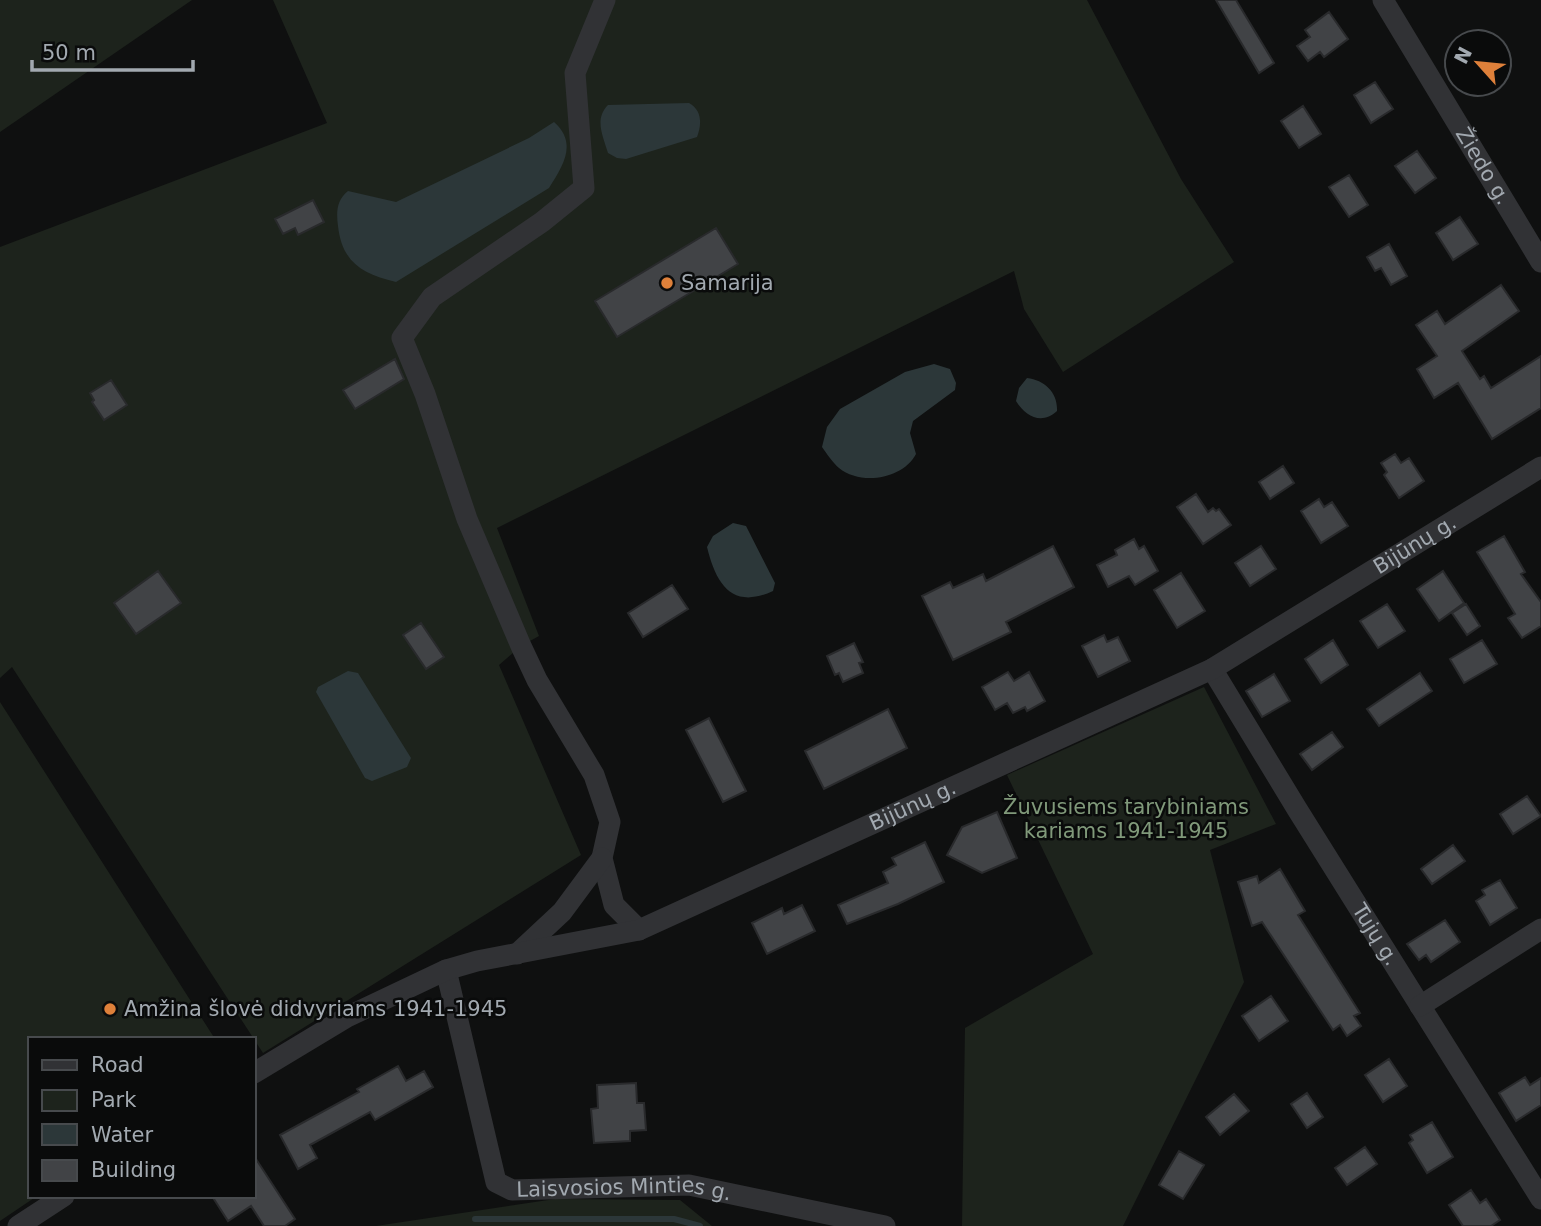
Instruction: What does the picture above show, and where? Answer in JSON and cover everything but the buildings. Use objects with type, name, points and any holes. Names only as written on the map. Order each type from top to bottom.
[{"type":"street","points":[[517,954],[562,912],[602,858],[610,822],[594,775],[537,680],[521,646],[467,519],[425,394],[402,338],[432,297],[542,222],[584,188],[575,73],[605,0]]},
{"type":"street","name":"Žiedo g.","points":[[1383,0],[1541,261]]},
{"type":"street","name":"Bijūnų g.","points":[[256,1072],[347,1017],[446,970],[477,961],[639,930],[1212,669],[1541,467]]},
{"type":"street","name":"Tujų g.","points":[[1212,669],[1541,1199]]},
{"type":"street","points":[[602,858],[614,905],[639,930]]},
{"type":"street","points":[[1420,1006],[1541,929]]},
{"type":"street","name":"Laisvosios Minties g.","points":[[446,970],[496,1182],[512,1190],[690,1185],[885,1226]]},
{"type":"street","points":[[18,1226],[61,1198]]},
{"type":"green space","points":[[0,0],[192,0],[0,132]]},
{"type":"green space","points":[[273,0],[1087,0],[1181,179],[1234,262],[1063,372],[1024,309],[1014,271],[497,528],[539,636],[521,646],[499,665],[581,855],[263,1053],[256,1037],[253,1037],[12,667],[0,678],[0,247],[327,123]]},
{"type":"green space","name":"Žuvusiems tarybiniams kariams 1941-1945","points":[[1204,687],[1276,824],[1210,850],[1244,982],[1123,1226],[962,1226],[965,1028],[1093,954],[1007,775]]},
{"type":"green space","points":[[0,702],[214,1037],[28,1037],[28,1198],[34,1198],[0,1221]]},
{"type":"green space","points":[[555,1199],[680,1200],[712,1226],[376,1226]]},
{"type":"water","points":[[689,103],[700,118],[697,137],[626,159],[608,153],[602,134],[601,116],[608,105]]},
{"type":"water","points":[[554,122],[561,130],[567,146],[563,163],[549,188],[396,282],[373,275],[349,257],[340,238],[337,215],[339,202],[348,191],[396,202],[529,138]]},
{"type":"water","points":[[934,364],[950,369],[956,383],[955,390],[913,421],[910,433],[916,454],[910,463],[892,474],[870,478],[848,474],[837,466],[822,447],[827,427],[840,409],[905,372]]},
{"type":"water","points":[[1027,378],[1039,381],[1053,393],[1057,411],[1046,418],[1040,418],[1029,415],[1020,407],[1016,401],[1019,388]]},
{"type":"water","points":[[733,523],[746,526],[775,583],[773,591],[759,596],[736,595],[728,590],[715,572],[707,547],[713,536]]},
{"type":"water","points":[[348,671],[358,673],[411,758],[407,767],[372,781],[365,778],[316,692],[318,687]]},
{"type":"waterway","points":[[475,1219],[674,1219],[700,1226]]},
{"type":"place","name":"Samarija","points":[[667,283]]},
{"type":"place","name":"Amžina šlovė didvyriams 1941-1945","points":[[110,1009]]}]
